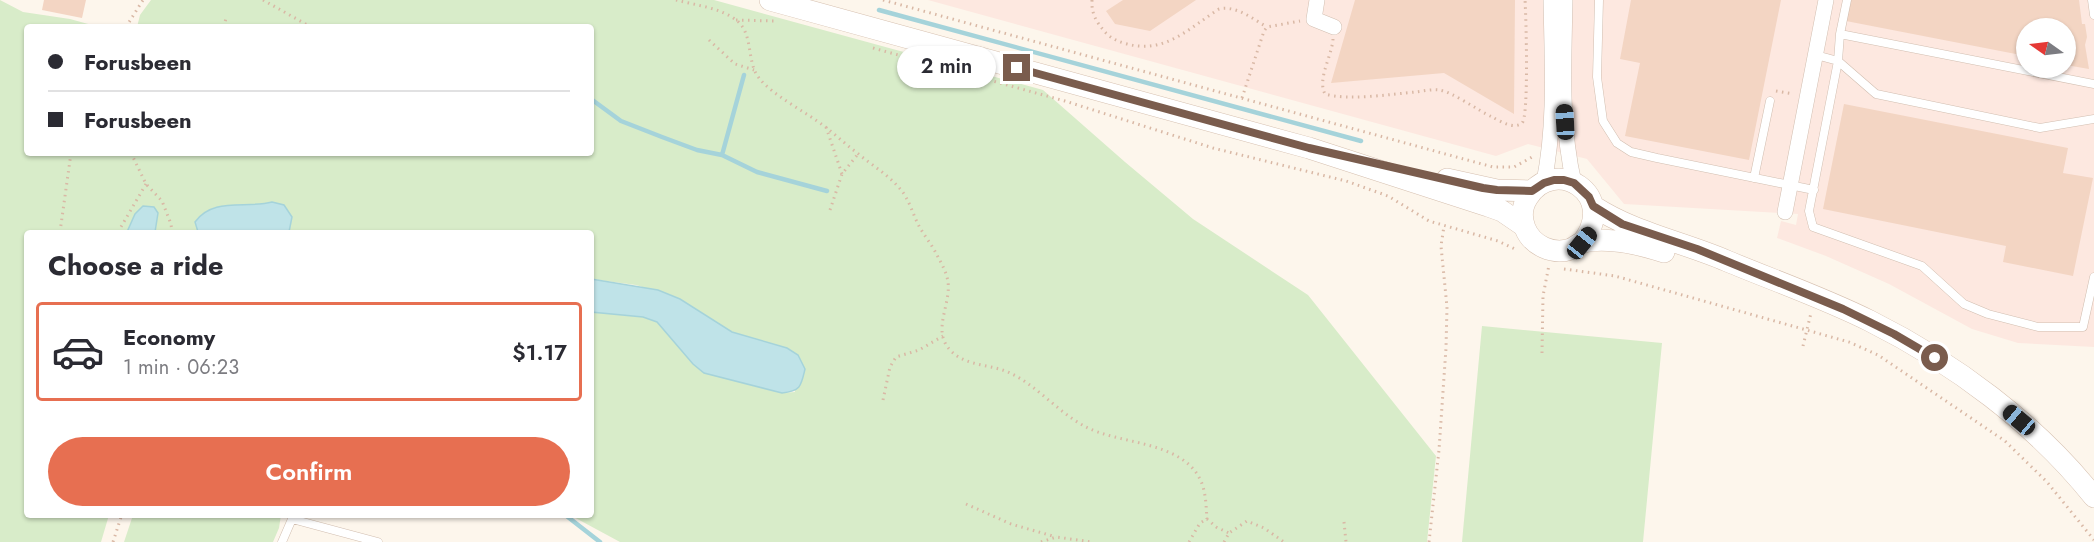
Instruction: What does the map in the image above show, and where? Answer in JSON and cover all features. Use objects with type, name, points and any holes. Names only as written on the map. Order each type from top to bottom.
[{"type":"main road","points":[[770,0],[1309,148],[1483,188],[1497,190],[1538,187],[1564,180],[1574,183],[1589,197],[1593,206],[1594,220],[1590,232],[1582,243],[1547,260],[1524,226],[1502,211],[1309,148]]},
{"type":"main road","points":[[1524,226],[1524,208],[1538,187]]},
{"type":"main road","points":[[1593,206],[1622,224],[1697,249],[1817,298],[1910,342],[1976,385],[2041,440],[2093,495]]},
{"type":"main road","points":[[1582,243],[1601,241],[1628,243],[1725,270],[1770,279]]},
{"type":"street","points":[[1317,0],[1314,19],[1334,27]]},
{"type":"street","points":[[1538,187],[1550,153],[1551,0]]},
{"type":"street","points":[[1565,0],[1565,126],[1567,152],[1574,183]]},
{"type":"street","points":[[1785,212],[1826,0]]},
{"type":"lane","points":[[1599,0],[1597,77],[1603,121],[1617,143],[1631,152],[1814,190]]},
{"type":"lane","points":[[1846,0],[1838,61],[1809,211],[1813,227],[1922,266],[1964,304],[1988,314],[2038,327],[2083,327],[2094,277]]},
{"type":"lane","points":[[2092,0],[2094,15]]},
{"type":"lane","points":[[1840,34],[2094,84]]},
{"type":"lane","points":[[1816,55],[1838,61],[1876,94],[2040,128],[2094,119]]},
{"type":"lane","points":[[1754,178],[1770,101]]},
{"type":"lane","points":[[282,542],[292,519],[378,542]]},
{"type":"path","points":[[128,24],[142,0]]},
{"type":"path","points":[[263,0],[306,24]]},
{"type":"path","points":[[676,0],[736,20],[777,21]]},
{"type":"path","points":[[884,0],[1493,166],[1514,167],[1538,153]]},
{"type":"path","points":[[1092,0],[1093,15],[1110,38],[1139,47],[1152,48],[1168,42],[1219,9],[1227,7],[1267,27],[1314,19]]},
{"type":"path","points":[[1334,27],[1333,49],[1322,86],[1325,94],[1370,96],[1442,90],[1477,110],[1511,125],[1522,124],[1526,112],[1525,84],[1529,38],[1525,0]]},
{"type":"path","points":[[225,24],[226,18]]},
{"type":"path","points":[[736,20],[747,38],[754,70],[766,86],[826,127],[882,171],[903,192],[948,280],[948,295],[943,313],[943,336],[952,352],[964,360],[1009,372],[1086,428],[1162,449],[1179,457],[1188,463],[1200,479],[1208,519],[1216,527],[1229,533]]},
{"type":"path","points":[[1242,98],[1260,39],[1267,27]]},
{"type":"path","points":[[709,40],[735,64],[754,70]]},
{"type":"path","points":[[862,45],[1065,101],[1214,148],[1346,181],[1388,196],[1429,221],[1498,241],[1522,254]]},
{"type":"path","points":[[826,127],[842,174]]},
{"type":"path","points":[[830,210],[842,174],[858,154]]},
{"type":"path","points":[[60,230],[71,156]]},
{"type":"path","points":[[132,156],[146,184],[162,201],[172,230]]},
{"type":"path","points":[[119,230],[146,184]]},
{"type":"path","points":[[1430,542],[1446,348],[1447,308],[1441,246],[1444,226]]},
{"type":"path","points":[[1542,353],[1543,296],[1547,260],[1615,276],[1849,342],[1878,356],[2005,441],[2047,482],[2094,540]]},
{"type":"path","points":[[1803,346],[1817,298]]},
{"type":"path","points":[[883,400],[890,367],[896,357],[919,350],[943,336]]},
{"type":"path","points":[[966,504],[1011,524],[1056,537],[1092,542]]},
{"type":"path","points":[[113,542],[121,518]]},
{"type":"path","points":[[1189,542],[1200,523],[1208,519]]},
{"type":"path","points":[[1224,542],[1229,533],[1247,521],[1263,528],[1284,542]]},
{"type":"path","points":[[1344,522],[1346,542]]},
{"type":"path","points":[[1041,542],[1056,537]]},
{"type":"shaded area","points":[[928,0],[2094,0],[2094,347],[2018,343],[1972,329],[1889,284],[1826,256],[1777,238],[1781,221],[1796,225],[1798,214],[1624,204],[1587,159],[1528,144],[1496,156]]},
{"type":"green space","points":[[0,0],[23,12],[88,24],[24,24],[24,156],[594,156],[594,24],[138,24],[140,15],[151,0],[714,0],[1043,90],[1193,219],[1308,295],[1436,456],[1427,542],[620,542],[576,518],[594,518],[594,312],[643,317],[657,322],[693,364],[704,373],[782,393],[795,392],[787,348],[732,332],[680,299],[636,285],[594,279],[594,230],[289,230],[292,217],[272,202],[230,205],[211,209],[195,222],[197,230],[155,230],[158,213],[135,214],[128,230],[24,230],[24,518],[108,518],[101,542],[0,542]]},
{"type":"green space","points":[[1482,326],[1662,343],[1643,542],[1462,542]]},
{"type":"green space","points":[[132,518],[281,518],[273,542],[124,542]]},
{"type":"water","points":[[272,202],[284,205],[292,217],[289,230],[197,230],[195,222],[211,209],[230,205]]},
{"type":"water","points":[[143,206],[154,207],[158,213],[155,230],[128,230],[135,214]]},
{"type":"water","points":[[594,279],[658,290],[680,299],[732,332],[787,348],[798,355],[805,369],[801,384],[793,391],[782,393],[704,373],[693,364],[657,322],[643,317],[594,312]]},
{"type":"building","points":[[44,0],[86,0],[82,18],[42,10]]},
{"type":"building","points":[[1123,0],[1196,0],[1150,31],[1115,24],[1106,11]]},
{"type":"building","points":[[1355,0],[1515,0],[1514,114],[1444,73],[1331,83]]},
{"type":"building","points":[[1631,0],[1781,0],[1749,160],[1625,136],[1640,63],[1620,59]]},
{"type":"building","points":[[1850,0],[2079,0],[2082,24],[2085,24],[2087,37],[2085,45],[2089,69],[2076,67],[2076,18],[2016,18],[2016,54],[1846,21]]},
{"type":"building","points":[[1844,104],[2068,148],[2063,173],[2093,178],[2073,276],[2003,262],[2006,246],[1823,209]]},
{"type":"waterway","points":[[879,10],[1361,141]]},
{"type":"waterway","points":[[722,155],[744,75]]},
{"type":"waterway","points":[[594,101],[621,121],[662,137],[697,150],[722,155],[757,172],[827,191]]},
{"type":"waterway","points":[[569,518],[600,542]]},
{"type":"route","points":[[1017,68],[1309,148],[1483,188],[1532,191],[1537,186],[1554,180],[1574,183],[1589,197],[1593,206],[1622,224],[1697,249],[1843,309],[1894,334],[1935,358]]}]
